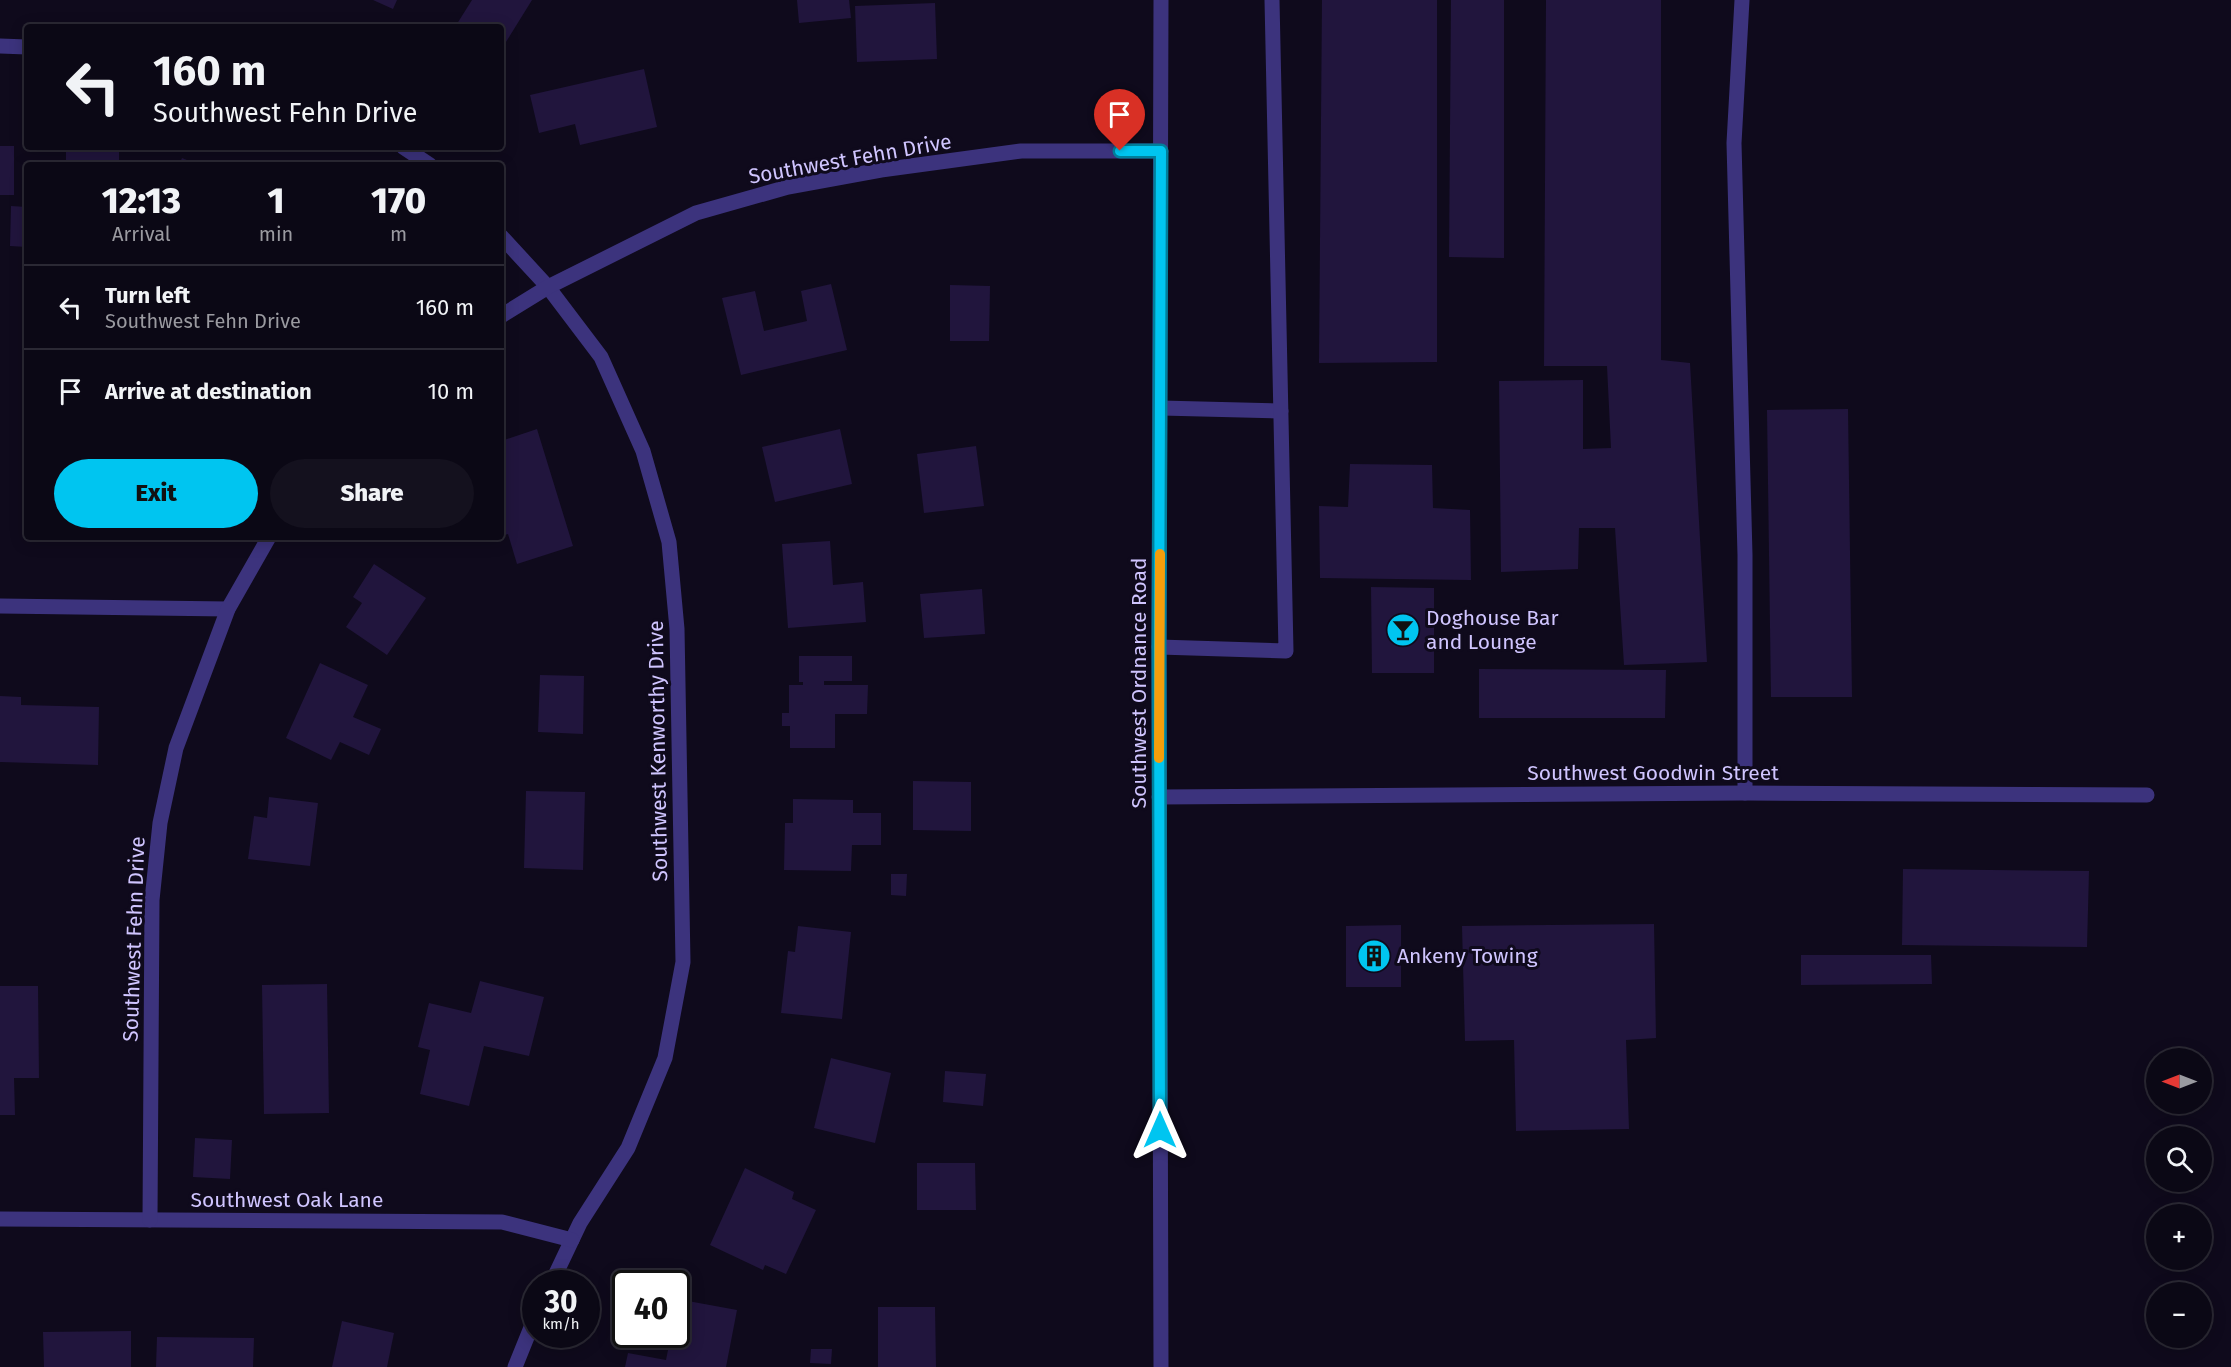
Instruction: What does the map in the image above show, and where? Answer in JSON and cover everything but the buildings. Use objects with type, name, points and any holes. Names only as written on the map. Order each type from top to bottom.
[{"type":"street","name":"Southwest Ordnance Road","points":[[1161,0],[1159,647],[1161,1367]]},
{"type":"street","points":[[1159,647],[1286,651],[1272,0]]},
{"type":"street","points":[[1742,0],[1734,143],[1745,555],[1745,793]]},
{"type":"street","points":[[0,46],[24,47]]},
{"type":"street","points":[[408,150],[426,162]]},
{"type":"street","name":"Southwest Fehn Drive","points":[[504,314],[548,287],[696,213],[788,187],[880,170],[1021,151],[1161,151]]},
{"type":"street","name":"Southwest Kenworthy Drive","points":[[504,239],[548,287],[600,357],[643,452],[669,542],[677,628],[683,962],[665,1058],[628,1148],[580,1222],[558,1270]]},
{"type":"street","points":[[1161,408],[1281,411]]},
{"type":"street","name":"Southwest Fehn Drive","points":[[150,1220],[152,900],[160,824],[176,748],[228,609],[267,540]]},
{"type":"street","points":[[0,606],[228,609]]},
{"type":"street","name":"Southwest Goodwin Street","points":[[1159,797],[1745,793],[2147,795]]},
{"type":"street","name":"Southwest Oak Lane","points":[[0,1219],[502,1222],[572,1240]]},
{"type":"street","points":[[515,1367],[523,1348]]},
{"type":"slow traffic","points":[[1159,758],[1160,554]]},
{"type":"place","name":"Doghouse Bar and Lounge","points":[[1403,630]]},
{"type":"place","name":"Ankeny Towing","points":[[1374,956]]},
{"type":"route","points":[[1120,151],[1161,151],[1160,1130]]}]
